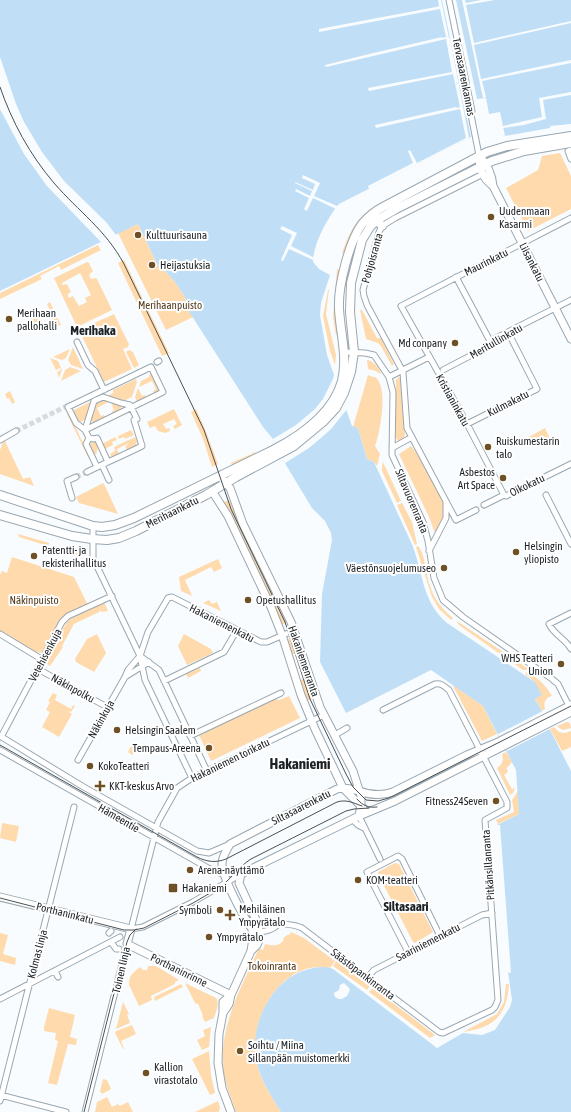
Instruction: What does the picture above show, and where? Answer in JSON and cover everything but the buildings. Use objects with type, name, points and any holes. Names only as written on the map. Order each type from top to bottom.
[{"type":"main road","points":[[246,467],[286,443],[314,421],[330,403],[336,393],[341,381],[344,366],[339,307],[343,276],[354,238],[361,226],[378,219],[479,155],[507,146],[571,136]]},
{"type":"main road","name":"Pohjoisranta","points":[[378,219],[512,154],[541,148],[570,148]]},
{"type":"main road","name":"Liisankatu","points":[[479,155],[486,180],[493,186]]},
{"type":"main road","name":"Liisankatu","points":[[482,168],[492,177],[493,186],[571,339]]},
{"type":"main road","points":[[246,467],[294,446],[324,422],[336,408],[344,392],[351,372],[354,352],[349,296],[351,283],[362,240],[370,227],[378,219]]},
{"type":"main road","name":"Merihaankatu","points":[[93,526],[109,526],[127,521],[218,476],[246,467]]},
{"type":"main road","name":"Merihaankatu","points":[[0,515],[72,536],[92,539],[112,539],[127,535],[212,491],[226,483],[246,467]]},
{"type":"main road","name":"Hakaniemenranta","points":[[218,476],[226,483],[233,495],[243,524],[294,630],[314,692],[324,715],[353,771],[360,792],[361,806],[358,819]]},
{"type":"main road","name":"Hakaniemenranta","points":[[212,491],[228,516],[271,607],[311,721],[343,788],[361,806],[371,811]]},
{"type":"main road","points":[[0,495],[93,526]]},
{"type":"main road","name":"Siltasaarenkatu","points":[[241,874],[358,819],[371,811],[395,801],[481,753],[570,708]]},
{"type":"main road","name":"Siltasaarenkatu","points":[[230,844],[333,790],[343,788],[360,792],[382,794],[390,793],[467,755],[481,753]]},
{"type":"main road","points":[[230,844],[222,860],[224,874],[252,929],[253,938],[251,950],[231,995],[229,1004],[223,1013],[219,1034],[218,1063],[222,1088],[231,1112]]},
{"type":"main road","points":[[241,874],[239,883],[258,924],[260,932],[260,938],[257,945],[251,950]]},
{"type":"main road","name":"Porthaninkatu","points":[[0,897],[131,929]]},
{"type":"main road","name":"Toinen linja","points":[[127,944],[131,929]]},
{"type":"main road","name":"Porthaninrinne","points":[[127,944],[231,995]]},
{"type":"street","name":"Tervasaarenkannas","points":[[449,0],[472,111],[471,114],[479,155]]},
{"type":"street","points":[[570,148],[571,159]]},
{"type":"street","name":"Maurinkatu","points":[[400,306],[571,218]]},
{"type":"street","name":"Pohjoisranta","points":[[378,219],[379,232],[363,290],[367,305],[402,370]]},
{"type":"street","points":[[456,277],[490,341]]},
{"type":"street","name":"Meritullinkatu","points":[[443,370],[489,346],[490,341],[571,300]]},
{"type":"street","name":"Kristianinkatu","points":[[400,306],[467,424],[504,495]]},
{"type":"street","name":"Kulmakatu","points":[[467,424],[537,389],[508,332]]},
{"type":"street","points":[[77,342],[88,365],[94,371],[104,390]]},
{"type":"street","name":"Siltavuorenranta","points":[[344,352],[368,353],[374,355],[389,377],[393,392],[392,455],[423,522],[432,570],[443,600],[552,678],[558,684],[570,708]]},
{"type":"street","points":[[389,377],[429,357]]},
{"type":"street","points":[[94,365],[94,371]]},
{"type":"street","points":[[85,430],[163,392],[151,367],[68,407],[76,422],[85,430],[88,438],[86,444],[109,480]]},
{"type":"street","points":[[402,370],[404,376],[407,428],[456,520],[476,510]]},
{"type":"street","points":[[85,430],[94,401],[104,397],[130,405],[137,419],[134,420],[142,438],[142,446],[87,472]]},
{"type":"street","points":[[0,440],[16,431]]},
{"type":"street","points":[[392,448],[412,437]]},
{"type":"street","points":[[88,438],[98,438],[108,462]]},
{"type":"street","name":"Oikokatu","points":[[484,505],[504,495],[506,496],[571,464]]},
{"type":"street","points":[[72,498],[66,481],[76,477]]},
{"type":"street","points":[[546,495],[571,544]]},
{"type":"street","points":[[429,551],[446,518],[446,499]]},
{"type":"street","points":[[93,526],[93,558],[140,656],[145,680],[192,778]]},
{"type":"street","name":"Vetehisenkuja","points":[[0,736],[43,660],[50,643],[62,622],[68,616],[112,596]]},
{"type":"street","name":"Hakaniemenkatu","points":[[172,597],[265,643],[294,630]]},
{"type":"street","name":"Näkinkuja","points":[[78,760],[128,670],[140,656],[148,632],[168,598],[172,597]]},
{"type":"street","points":[[571,613],[549,624],[552,630],[568,643],[571,649]]},
{"type":"street","points":[[164,681],[224,652],[237,630]]},
{"type":"street","points":[[0,634],[43,660]]},
{"type":"street","points":[[140,656],[159,670],[207,771]]},
{"type":"street","name":"Näkinkuja","points":[[125,677],[148,662]]},
{"type":"street","name":"Näkinpolku","points":[[38,669],[108,707]]},
{"type":"street","points":[[383,710],[435,684],[439,684],[449,690],[481,753]]},
{"type":"street","points":[[190,736],[281,692]]},
{"type":"street","name":"Hakaniemen torikatu","points":[[155,828],[178,788],[192,778],[324,715]]},
{"type":"street","points":[[335,735],[348,728]]},
{"type":"street","name":"Hämeentie","points":[[0,736],[155,828],[197,851],[204,854],[213,852],[230,844]]},
{"type":"street","name":"Hämeentie","points":[[0,750],[208,868],[224,874],[241,874]]},
{"type":"street","name":"Pitkänsillanranta","points":[[443,1033],[492,1010],[498,1000],[485,820],[507,808],[507,802],[481,753]]},
{"type":"street","name":"Kolmas linja","points":[[0,1097],[74,806]]},
{"type":"street","points":[[358,819],[380,859]]},
{"type":"street","name":"Toinen linja","points":[[131,929],[155,828]]},
{"type":"street","points":[[408,952],[367,872],[398,856],[402,859],[440,936]]},
{"type":"street","name":"Siltasaarenkatu","points":[[131,929],[143,926],[187,905],[241,874]]},
{"type":"street","name":"Saariniemenkatu","points":[[368,977],[374,970],[408,952],[482,915],[492,913]]},
{"type":"street","name":"Säästöpankinranta","points":[[258,924],[273,921],[279,924],[296,925],[302,928],[435,1029],[443,1033]]},
{"type":"street","points":[[258,924],[252,929],[260,932],[273,929],[279,924]]},
{"type":"street","points":[[0,999],[120,937]]},
{"type":"street","points":[[111,942],[116,949],[119,949]]},
{"type":"street","name":"Toinen linja","points":[[86,1112],[127,944]]},
{"type":"street","points":[[56,970],[60,977]]},
{"type":"street","points":[[0,1097],[66,1112]]},
{"type":"green space","points":[[560,153],[571,176],[571,209],[528,231],[506,188],[538,170],[542,156]]},
{"type":"green space","points":[[382,202],[383,204],[354,232],[344,254],[342,253],[356,223],[367,212]]},
{"type":"green space","name":"Merihaanpuisto","points":[[138,224],[159,268],[166,272],[175,282],[185,297],[188,310],[193,317],[166,330],[118,233]]},
{"type":"green space","points":[[98,245],[101,250],[61,270],[59,266],[40,276],[42,279],[0,299],[0,293]]},
{"type":"green space","points":[[124,260],[169,353],[162,356],[118,263]]},
{"type":"green space","points":[[87,262],[89,263],[93,271],[89,275],[91,279],[97,279],[112,310],[77,327],[54,278]],"holes":[[[80,273],[91,295],[85,298],[87,302],[79,306],[73,296],[68,297],[68,294],[71,292],[67,284],[63,285],[62,283]]]},
{"type":"green space","points":[[337,269],[340,270],[338,334],[336,335],[333,317]]},
{"type":"green space","points":[[329,289],[326,314],[336,355],[335,365],[330,351],[323,316]]},
{"type":"green space","points":[[50,302],[61,325],[58,326],[55,321],[53,322],[49,314],[51,313],[47,304]]},
{"type":"green space","points":[[360,310],[362,310],[377,338],[381,338],[394,364],[392,366],[381,346],[378,343],[366,339]]},
{"type":"green space","points":[[35,313],[41,325],[35,328],[34,327],[39,324],[33,325],[29,316]]},
{"type":"green space","points":[[114,314],[129,344],[128,347],[123,349],[132,369],[104,382],[79,330]]},
{"type":"green space","points":[[73,347],[83,369],[71,365],[68,360]]},
{"type":"green space","points":[[70,349],[66,358],[62,360],[53,357]]},
{"type":"green space","points":[[129,350],[133,352],[139,365],[134,368],[126,352]]},
{"type":"green space","points":[[50,358],[58,361],[62,370],[59,378],[57,372],[61,370],[60,368],[56,370]]},
{"type":"green space","points":[[367,360],[376,365],[381,373],[380,374],[376,371],[368,369]]},
{"type":"green space","points":[[70,367],[81,371],[61,381],[65,370]]},
{"type":"green space","points":[[152,371],[161,390],[155,394],[153,391],[156,389],[152,381],[139,387],[141,381],[149,377]]},
{"type":"green space","points":[[368,375],[375,377],[382,390],[381,421],[375,446],[380,454],[377,466],[374,462],[367,459],[358,428],[353,427]]},
{"type":"green space","points":[[399,377],[401,378],[405,435],[404,438],[398,441],[395,433],[396,380]]},
{"type":"green space","points":[[136,379],[137,382],[132,397],[121,402],[111,398],[109,395],[113,393],[113,390]]},
{"type":"green space","points":[[138,388],[142,396],[145,395],[146,398],[137,402],[135,397]]},
{"type":"green space","points":[[10,391],[15,402],[12,404],[9,398],[7,399],[5,394]]},
{"type":"green space","points":[[103,399],[110,401],[97,408],[101,416],[104,415],[105,418],[93,423],[90,417],[95,403]]},
{"type":"green space","points":[[90,402],[91,405],[86,419],[81,422],[77,420],[72,411]]},
{"type":"green space","points":[[111,402],[120,405],[122,410],[113,414],[112,411],[114,410]]},
{"type":"green space","points":[[174,409],[182,425],[175,429],[173,426],[177,424],[174,419],[163,424],[166,429],[169,428],[170,431],[165,433],[158,431],[155,426],[150,428],[147,422]]},
{"type":"green space","points":[[196,409],[218,464],[212,467],[203,439],[191,412]]},
{"type":"green space","points":[[68,412],[90,458],[88,457],[67,414]]},
{"type":"green space","points":[[545,428],[551,441],[543,445],[541,441],[534,445],[533,442],[528,445],[525,439]]},
{"type":"green space","points":[[131,430],[134,435],[125,439],[124,437],[119,439],[118,436]]},
{"type":"green space","points":[[115,437],[117,440],[112,442],[113,445],[105,449],[102,444]]},
{"type":"green space","points":[[135,437],[137,441],[135,448],[127,450],[125,446],[128,445],[127,444],[117,449],[119,455],[115,457],[111,456],[110,454],[115,451],[114,447]]},
{"type":"green space","points":[[4,439],[23,479],[30,477],[34,486],[0,474],[0,450]]},
{"type":"green space","points":[[96,440],[99,445],[96,454],[93,455],[88,445]]},
{"type":"green space","points":[[411,446],[444,502],[444,518],[436,536],[429,517],[399,454]]},
{"type":"green space","points":[[254,452],[256,455],[232,466],[231,463],[251,454],[253,455],[252,453]]},
{"type":"green space","points":[[383,462],[401,501],[397,503],[382,471]]},
{"type":"green space","points":[[103,483],[118,514],[79,503],[76,497]]},
{"type":"green space","points":[[229,500],[287,622],[282,625],[224,502]]},
{"type":"green space","points":[[402,503],[412,522],[417,544],[415,545],[397,505]]},
{"type":"green space","points":[[18,534],[49,543],[48,546],[19,537]]},
{"type":"green space","points":[[53,545],[81,553],[82,557],[52,548]]},
{"type":"green space","points":[[418,546],[423,554],[432,591],[442,608],[453,618],[451,620],[439,609],[432,597],[416,547]]},
{"type":"green space","name":"Näkinpuisto","points":[[12,557],[74,577],[88,605],[66,616],[45,651],[32,651],[11,638],[10,635],[7,636],[0,632],[0,575],[2,571],[7,573]]},
{"type":"green space","points":[[218,559],[222,568],[214,572],[211,567],[185,580],[192,596],[181,591],[179,577]]},
{"type":"green space","points":[[209,600],[212,604],[217,602],[221,611],[203,603]]},
{"type":"green space","points":[[104,602],[108,611],[102,612],[100,610],[99,612],[74,624],[62,646],[63,647],[50,666],[44,662],[70,619]]},
{"type":"green space","points":[[457,621],[527,668],[527,670],[523,670],[463,628]]},
{"type":"green space","points":[[97,634],[106,653],[94,672],[76,662],[75,659],[87,639]]},
{"type":"green space","points":[[184,634],[211,649],[213,653],[187,665],[178,646]]},
{"type":"green space","points":[[293,638],[297,653],[292,654],[287,639]]},
{"type":"green space","points":[[200,668],[201,671],[188,678],[186,674]]},
{"type":"green space","points":[[527,672],[541,682],[552,696],[546,701],[544,705],[545,709],[542,711],[535,698],[535,682],[525,674]]},
{"type":"green space","points":[[305,679],[312,699],[307,701],[300,680]]},
{"type":"green space","points":[[452,684],[483,706],[497,734],[482,741]]},
{"type":"green space","points":[[53,693],[57,695],[55,700],[71,709],[73,705],[75,706],[71,712],[69,711],[72,714],[59,737],[42,727],[50,712],[46,710],[50,702],[48,701]]},
{"type":"green space","points":[[289,696],[300,718],[211,761],[199,735],[274,699],[279,700]]},
{"type":"green space","points":[[567,722],[570,723],[571,728],[563,730],[557,726]]},
{"type":"green space","points":[[554,727],[562,733],[571,731],[571,747],[562,751],[550,729]]},
{"type":"green space","points":[[135,742],[138,747],[132,755],[128,752],[132,744]]},
{"type":"green space","points":[[506,752],[512,762],[506,769],[508,770],[507,773],[504,775],[512,789],[515,788],[513,793],[510,795],[497,768],[502,762],[502,754]]},
{"type":"green space","points":[[518,791],[519,814],[498,824],[496,820],[514,812],[512,800]]},
{"type":"green space","points":[[2,823],[19,826],[16,842],[0,838]]},
{"type":"green space","points":[[395,863],[399,864],[433,932],[415,943],[413,942],[378,874],[378,872]]},
{"type":"green space","name":"Tokoinranta","points":[[291,932],[304,938],[335,961],[330,968],[313,968],[297,973],[284,982],[272,995],[258,1026],[255,1043],[256,1059],[260,1073],[269,1093],[281,1112],[236,1112],[225,1080],[223,1063],[223,1045],[231,1012],[259,948],[263,950],[265,944],[280,944],[283,938]]},
{"type":"green space","points":[[0,933],[8,935],[3,954],[16,958],[15,965],[0,961]]},
{"type":"green space","points":[[336,961],[370,986],[367,990],[333,966]]},
{"type":"green space","points":[[148,966],[156,966],[179,980],[175,982],[175,984],[151,996],[152,1000],[139,1006],[129,985],[129,979],[140,967],[143,970],[147,970]]},
{"type":"green space","points":[[185,983],[216,998],[218,1005],[214,1018],[205,1022],[198,1004],[195,1003]]},
{"type":"green space","points":[[181,984],[183,987],[155,1001],[154,997]]},
{"type":"green space","points":[[506,984],[509,984],[508,995],[502,1012],[497,1018],[483,1027],[463,1032],[497,1014],[504,1002]]},
{"type":"green space","points":[[373,988],[435,1035],[430,1038],[369,992]]},
{"type":"green space","points":[[123,1002],[129,1014],[127,1015],[130,1023],[116,1029]]},
{"type":"green space","points":[[49,1008],[75,1015],[70,1037],[77,1039],[76,1045],[68,1044],[57,1085],[48,1083],[58,1041],[55,1040],[56,1033],[44,1031]]},
{"type":"green space","points":[[132,1025],[136,1034],[121,1041],[123,1049],[115,1033],[116,1031]]},
{"type":"green space","points":[[211,1027],[209,1047],[202,1050],[197,1040],[205,1036],[203,1030]]},
{"type":"green space","points":[[209,1051],[211,1075],[215,1093],[210,1095],[192,1059]]},
{"type":"green space","points":[[103,1079],[107,1080],[111,1089],[102,1094],[100,1091]]},
{"type":"green space","points":[[107,1097],[112,1107],[118,1104],[120,1106],[128,1102],[133,1112],[95,1112],[97,1102]]},
{"type":"green space","points":[[218,1101],[220,1107],[219,1112],[195,1112]]},
{"type":"water","points":[[0,0],[442,0],[471,137],[339,204],[330,216],[318,239],[313,262],[319,269],[330,275],[321,303],[320,315],[327,355],[352,426],[358,428],[367,459],[374,462],[415,551],[427,595],[432,605],[447,623],[535,682],[542,695],[535,699],[571,771],[571,1112],[281,1112],[261,1077],[256,1061],[255,1040],[257,1027],[262,1014],[276,990],[285,981],[309,969],[327,967],[333,969],[437,1048],[463,1033],[482,1035],[495,1030],[510,1007],[512,1000],[508,972],[510,973],[499,825],[497,825],[519,814],[516,770],[483,706],[431,670],[346,713],[320,662],[322,594],[332,540],[331,533],[325,521],[312,508],[286,465],[273,439],[263,427],[188,310],[185,297],[175,282],[166,272],[159,268],[138,224],[0,291]]},
{"type":"water","points":[[456,0],[571,0],[571,124],[550,126],[550,128],[505,136],[500,112],[489,114],[486,98],[477,99]]},
{"type":"pier","points":[[438,0],[441,0],[450,38],[469,138],[369,189],[368,186],[413,163],[408,151],[410,150],[417,163],[466,138],[460,109],[376,128],[375,125],[460,107],[453,74],[369,91],[368,88],[452,72],[446,39],[326,67],[325,65],[446,37],[440,9],[319,32],[319,29],[436,7],[439,6]]},
{"type":"pier","points":[[462,0],[465,0],[466,3],[481,0],[495,0],[466,5],[474,43],[571,21],[571,23],[474,45],[481,79],[571,60],[571,63],[482,81],[486,97],[483,98]]},
{"type":"pier","points":[[0,57],[16,104],[24,122],[42,152],[64,181],[106,222],[116,235],[101,242],[47,186],[24,154],[0,109]]},
{"type":"pier","points":[[571,92],[571,95],[543,100],[546,119],[524,125],[503,128],[503,126],[542,117],[539,98]]},
{"type":"pier","points":[[303,175],[320,183],[314,196],[337,206],[336,209],[313,198],[307,211],[304,209],[309,198],[295,191],[296,189],[310,196],[312,191],[295,182],[313,190],[315,184],[302,178]]},
{"type":"pier","points":[[282,226],[297,233],[291,246],[313,257],[313,260],[289,249],[283,261],[281,260],[292,235],[280,229]]},
{"type":"pier","points":[[335,371],[348,408],[331,429],[321,438],[309,448],[285,463],[273,439],[296,425],[315,409],[323,399],[333,379]]},
{"type":"pier","points":[[541,712],[550,729],[507,751],[498,734]]},
{"type":"pier","points":[[498,825],[500,825],[511,973],[508,972]]},
{"type":"pier","points":[[344,983],[350,990],[347,996],[339,999],[335,997],[334,993],[339,990],[340,985]]},
{"type":"tunnel","points":[[16,431],[71,404]]},
{"type":"tunnel","points":[[76,477],[87,472]]},
{"type":"tram line","points":[[0,87],[22,138],[37,161],[54,183],[109,241],[124,264],[204,430],[231,509],[285,622],[310,699],[353,787],[366,800],[378,801],[389,798],[571,706]]},
{"type":"tram line","points":[[0,745],[197,857],[208,861],[219,861],[226,859],[337,802],[347,801],[362,806]]},
{"type":"tram line","points":[[357,799],[366,806],[377,807]]},
{"type":"tram line","points":[[0,898],[124,930],[144,928],[217,889],[251,859],[346,811],[369,808]]},
{"type":"tram line","points":[[84,1112],[127,942],[130,935],[136,929]]},
{"type":"place","name":"Uudenmaan Kasarmi","points":[[491,217]]},
{"type":"place","name":"Kulttuurisauna","points":[[138,235]]},
{"type":"place","name":"Heijastuksia","points":[[152,265]]},
{"type":"place","name":"Merihaan pallohalli","points":[[9,319]]},
{"type":"place","name":"Md conpany","points":[[455,343]]},
{"type":"place","name":"Ruiskumestarin talo","points":[[488,447]]},
{"type":"place","name":"Asbestos Art Space","points":[[503,478]]},
{"type":"place","name":"Helsingin yliopisto","points":[[516,552]]},
{"type":"place","name":"Patentti- ja rekisterihallitus","points":[[34,556]]},
{"type":"place","name":"Väestönsuojelumuseo","points":[[444,568]]},
{"type":"place","name":"Opetushallitus","points":[[248,600]]},
{"type":"place","name":"WHS Teatteri Union","points":[[561,664]]},
{"type":"place","name":"Helsingin Saalem","points":[[117,730]]},
{"type":"place","name":"Tempaus-Areena","points":[[209,748]]},
{"type":"place","name":"KokoTeatteri","points":[[90,766]]},
{"type":"place","name":"KKT-keskus Arvo","points":[[100,786]]},
{"type":"place","name":"Fitness24Seven","points":[[496,801]]},
{"type":"place","name":"Arena-näyttämö","points":[[190,870]]},
{"type":"place","name":"KOM-teatteri","points":[[358,880]]},
{"type":"place","name":"Hakaniemi","points":[[173,888]]},
{"type":"place","name":"Symboli","points":[[220,910]]},
{"type":"place","name":"Mehiläinen Ympyrätalo","points":[[230,915]]},
{"type":"place","name":"Ympyrätalo","points":[[209,937]]},
{"type":"place","name":"Soihtu / Miina Sillanpään muistomerkki","points":[[240,1051]]},
{"type":"place","name":"Kallion virastotalo","points":[[146,1073]]},
{"type":"district","name":"Merihaka","points":[[93,330]]},
{"type":"district","name":"Hakaniemi","points":[[300,764]]},
{"type":"district","name":"Siltasaari","points":[[406,906]]}]
